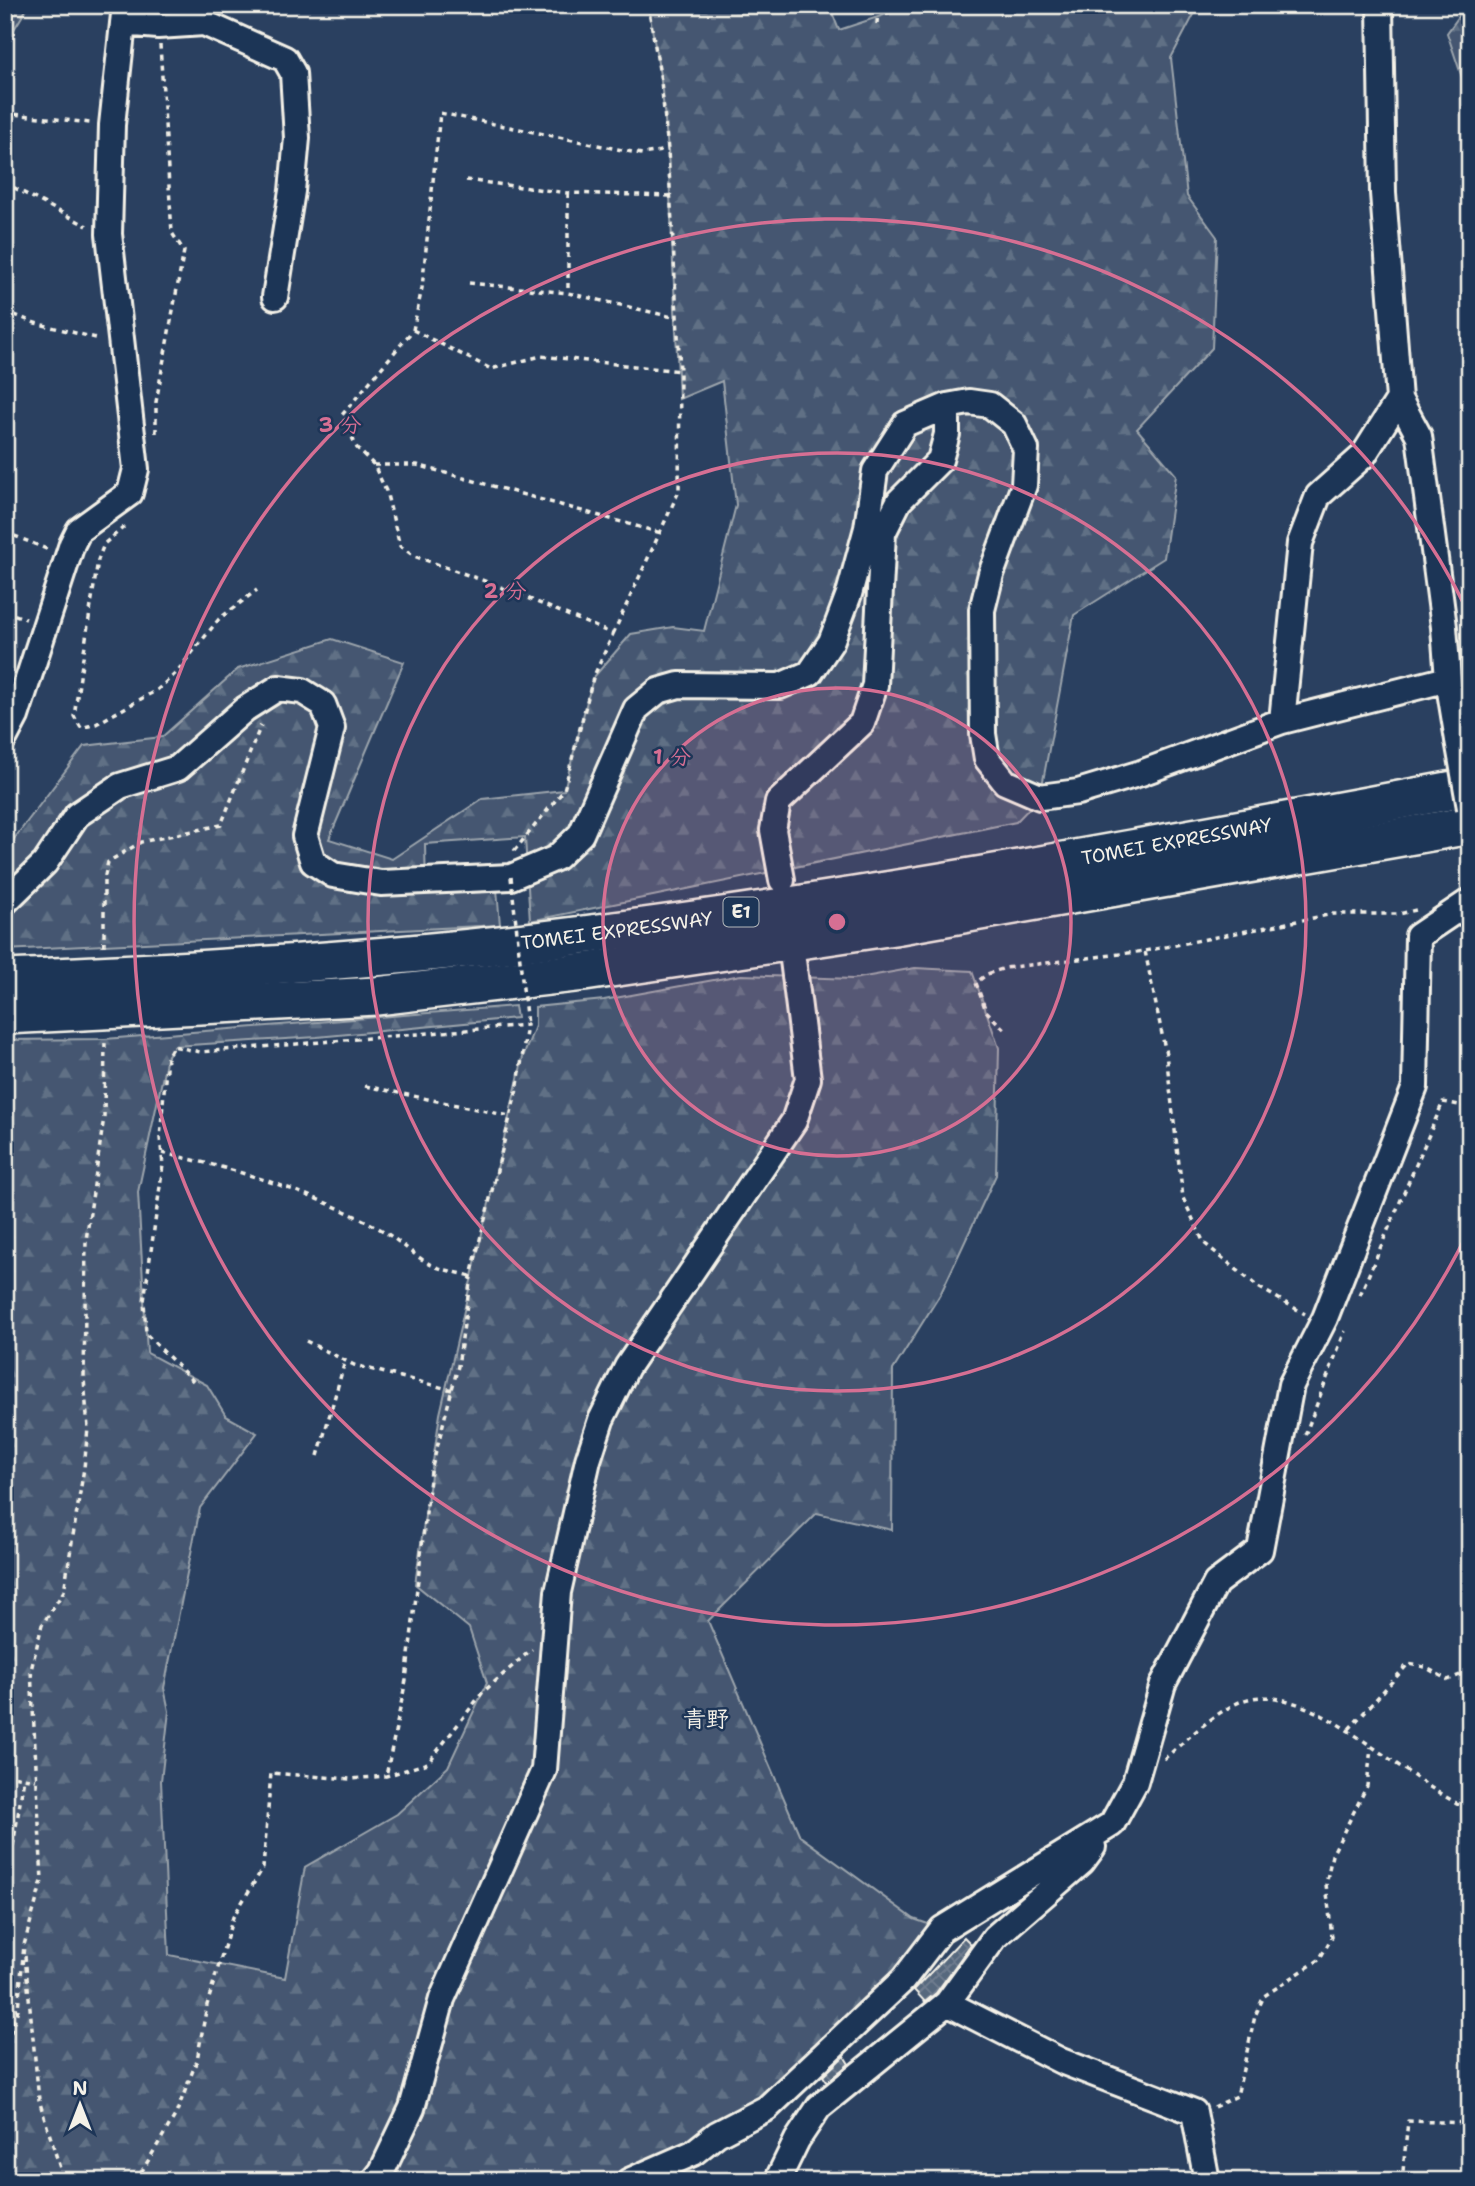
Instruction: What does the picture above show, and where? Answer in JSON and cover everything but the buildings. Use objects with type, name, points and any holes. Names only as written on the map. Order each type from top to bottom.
[{"type":"highway","name":"TOMEI EXPRESSWAY","points":[[5,979],[179,972],[355,959],[582,935],[887,891],[1470,788]]},
{"type":"highway","name":"TOMEI EXPRESSWAY","points":[[5,1015],[376,996],[583,972],[894,926],[1470,825]]},
{"type":"street","points":[[1380,5],[1383,193],[1399,400],[1419,436],[1444,627],[1448,680],[1470,808]]},
{"type":"street","points":[[5,737],[16,716],[67,557],[79,530],[130,494],[136,469],[109,234],[112,125],[124,14],[158,26],[204,23],[285,59],[293,73],[296,152],[275,297]]},
{"type":"street","points":[[1282,721],[1300,543],[1318,496],[1363,456],[1399,400]]},
{"type":"street","points":[[5,902],[45,863],[77,815],[120,786],[178,768],[245,709],[278,688],[302,691],[323,704],[332,728],[305,835],[313,862],[333,875],[381,883],[511,877],[556,858],[581,834],[636,709],[657,691],[679,685],[780,686],[810,673],[831,642],[849,594],[867,528],[876,471],[905,424],[947,406],[970,402],[990,405],[1014,424],[1026,449],[1024,485],[991,574],[982,610],[983,734],[987,759],[1005,782],[1041,797],[1078,792],[1142,773],[1282,721],[1448,680]]},
{"type":"street","points":[[782,880],[773,830],[778,802],[862,723],[875,685],[883,533],[899,501],[940,460],[947,434],[947,406]]},
{"type":"street","points":[[777,2181],[797,2140],[819,2107],[947,2003],[995,1937],[1082,1862],[1112,1824],[1135,1782],[1163,1684],[1216,1583],[1259,1550],[1291,1385],[1322,1323],[1415,1087],[1418,936],[1470,901]]},
{"type":"street","points":[[374,2181],[382,2171],[412,2108],[442,1999],[544,1770],[558,1592],[588,1460],[601,1420],[627,1367],[794,1121],[808,1079],[793,960]]},
{"type":"street","points":[[629,2181],[693,2153],[717,2134],[767,2108],[904,1980],[942,1929],[1112,1824]]},
{"type":"street","points":[[947,2003],[1061,2061],[1194,2112],[1207,2181]]},
{"type":"path","points":[[386,1776],[407,1680],[423,1559],[426,1497],[452,1390],[471,1276],[518,1085],[527,1025],[511,877],[513,851],[564,790],[593,678],[679,491],[680,371],[671,196],[661,81],[648,5]]},
{"type":"path","points":[[877,24],[878,5]]},
{"type":"path","points":[[156,442],[156,402],[184,251],[172,233],[158,26]]},
{"type":"path","points":[[5,113],[112,125]]},
{"type":"path","points":[[613,634],[496,585],[414,556],[400,546],[386,491],[374,466],[357,448],[342,415],[413,330],[422,288],[440,113],[642,154],[668,150]]},
{"type":"path","points":[[466,180],[568,193],[671,196]]},
{"type":"path","points":[[5,183],[98,232],[109,234]]},
{"type":"path","points":[[568,193],[568,293]]},
{"type":"path","points":[[469,283],[568,293],[677,317]]},
{"type":"path","points":[[5,310],[35,323],[122,344]]},
{"type":"path","points":[[413,330],[491,369],[541,356],[680,371]]},
{"type":"path","points":[[374,466],[417,466],[661,533]]},
{"type":"path","points":[[129,522],[104,544],[98,560],[75,716],[81,728],[96,724],[157,691],[175,674],[219,619],[257,590]]},
{"type":"path","points":[[5,532],[67,557]]},
{"type":"path","points":[[104,946],[104,880],[108,862],[141,842],[221,825],[278,688]]},
{"type":"path","points":[[1004,1029],[986,1011],[976,984],[986,974],[1005,968],[1145,951],[1333,914],[1399,914],[1424,908]]},
{"type":"path","points":[[1145,951],[1166,1054],[1183,1198],[1204,1243],[1258,1287],[1322,1323]]},
{"type":"path","points":[[192,1381],[146,1334],[144,1301],[163,1165],[160,1138],[167,1057],[173,1046],[200,1052],[527,1025]]},
{"type":"path","points":[[5,2052],[18,2009],[24,1945],[42,1881],[31,1670],[42,1625],[64,1591],[88,1428],[84,1378],[86,1240],[104,1117],[105,1039]]},
{"type":"path","points":[[365,1086],[510,1116]]},
{"type":"path","points":[[1354,1308],[1443,1102],[1470,1107]]},
{"type":"path","points":[[162,1153],[210,1163],[275,1184],[371,1224],[402,1241],[427,1263],[471,1276]]},
{"type":"path","points":[[1303,1442],[1349,1320]]},
{"type":"path","points":[[306,1342],[345,1361],[383,1374],[452,1390]]},
{"type":"path","points":[[318,1456],[345,1361]]},
{"type":"path","points":[[136,2181],[176,2114],[197,2060],[207,2006],[233,1917],[263,1868],[271,1773],[350,1779],[386,1776],[428,1763],[483,1692],[553,1632]]},
{"type":"path","points":[[1349,1729],[1408,1664],[1425,1667],[1448,1680],[1460,1675],[1470,1661]]},
{"type":"path","points":[[1135,1782],[1200,1728],[1252,1698],[1282,1700],[1349,1729],[1445,1800],[1470,1809]]},
{"type":"path","points":[[1194,2112],[1208,2110],[1237,2096],[1255,2016],[1264,1996],[1319,1960],[1332,1937],[1326,1885],[1332,1855],[1367,1786],[1371,1747]]},
{"type":"path","points":[[5,1775],[36,1780]]},
{"type":"path","points":[[5,1895],[24,1778]]},
{"type":"path","points":[[24,1945],[39,2100],[64,2181]]},
{"type":"path","points":[[5,1989],[5,2003]]},
{"type":"path","points":[[5,2009],[18,2009]]},
{"type":"path","points":[[1402,2181],[1408,2121],[1470,2123]]},
{"type":"green space","points":[[5,5],[29,5],[5,44]]},
{"type":"green space","points":[[648,5],[829,5],[839,30],[914,5],[1199,5],[1171,58],[1187,196],[1217,237],[1212,348],[1137,429],[1176,475],[1164,558],[1074,615],[1040,797],[1016,822],[530,921],[525,837],[425,844],[426,891],[497,889],[500,925],[5,950],[5,851],[84,746],[162,737],[238,669],[332,639],[404,662],[329,839],[392,859],[482,799],[564,790],[593,678],[631,634],[673,627],[704,631],[736,505],[722,381],[679,399],[668,150],[661,81]]},
{"type":"green space","points":[[1467,5],[1470,5],[1470,101],[1447,33]]},
{"type":"green space","points":[[915,968],[972,971],[999,1048],[996,1175],[941,1293],[893,1370],[892,1530],[817,1513],[708,1621],[800,1836],[914,1919],[942,1929],[786,2098],[626,2181],[5,2181],[5,1040],[105,1039],[515,1006],[517,1018],[317,1037],[174,1046],[167,1057],[138,1192],[147,1353],[207,1385],[226,1416],[257,1433],[200,1508],[164,1688],[169,1711],[161,1781],[169,1955],[285,1978],[305,1867],[397,1814],[448,1767],[487,1683],[469,1628],[415,1584],[440,1414],[523,1057],[535,1026],[535,1007],[604,1000],[741,975],[853,979]]},
{"type":"district","name":"青野","points":[[706,1719]]}]
